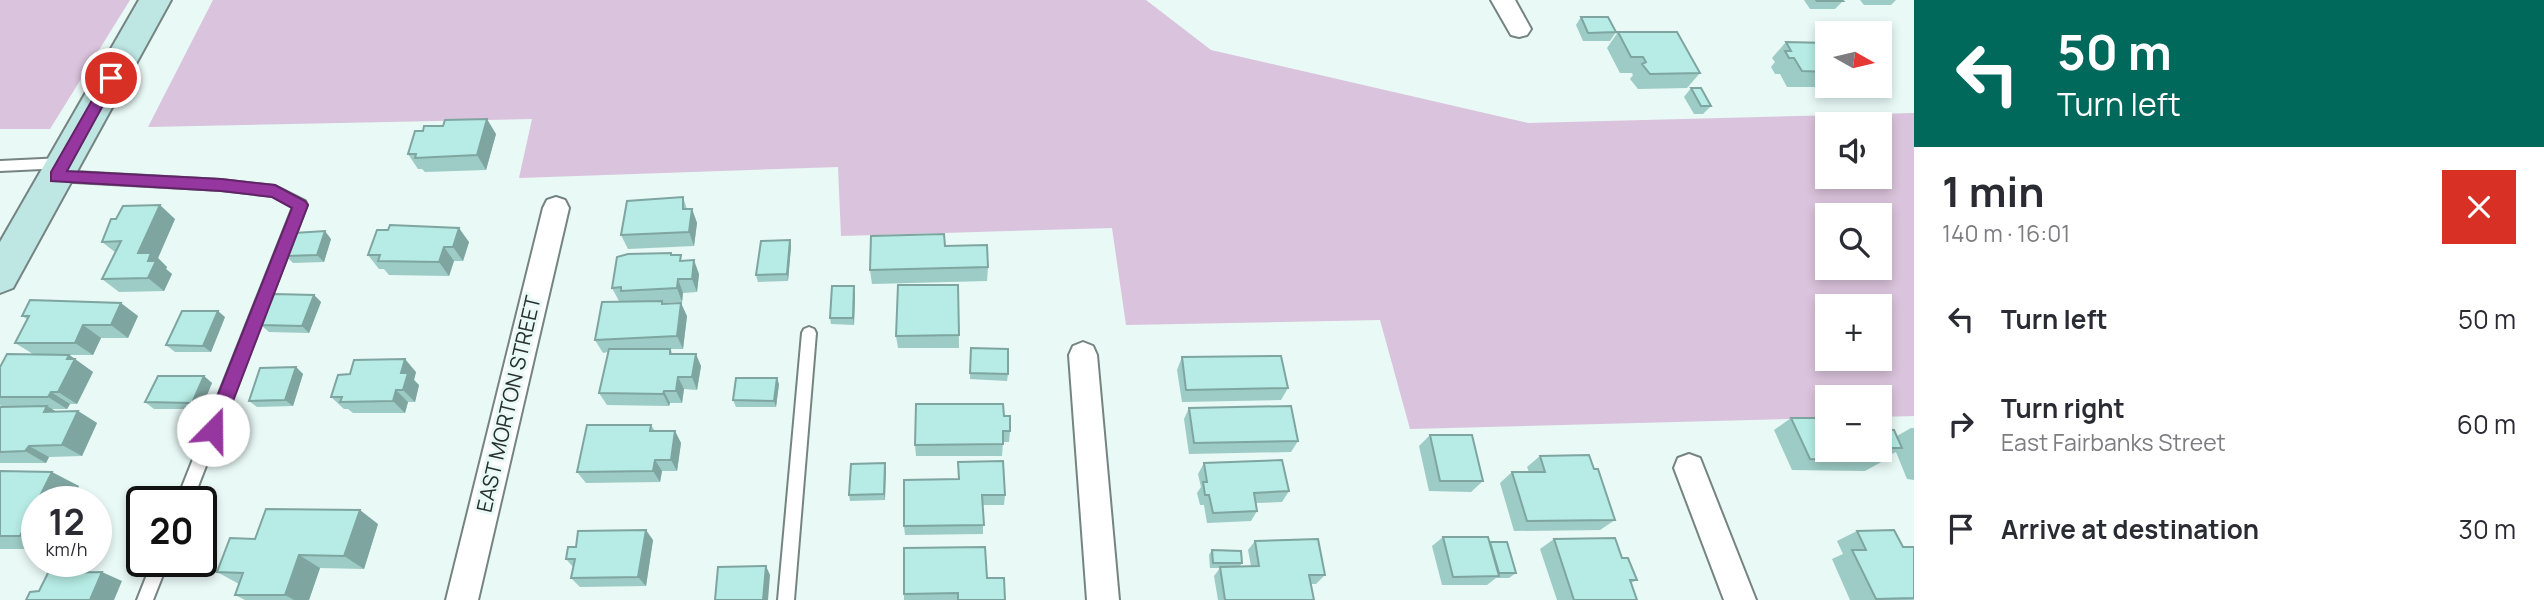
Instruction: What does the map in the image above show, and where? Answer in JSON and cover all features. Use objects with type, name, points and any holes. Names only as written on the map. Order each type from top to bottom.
[{"type":"street","points":[[0,277],[155,0]]},
{"type":"street","points":[[1503,0],[1519,29]]},
{"type":"street","name":"EAST MORTON STREET","points":[[462,600],[556,208]]},
{"type":"street","points":[[1083,355],[1103,600]]},
{"type":"street","points":[[1689,468],[1740,600]]},
{"type":"lane","points":[[0,166],[275,191],[300,205],[190,486]]},
{"type":"lane","points":[[786,600],[809,333]]},
{"type":"lane","points":[[145,600],[154,577]]},
{"type":"shaded area","points":[[0,0],[130,0],[50,129],[0,129]]},
{"type":"shaded area","points":[[213,0],[1146,0],[1211,50],[1528,123],[1815,116],[1815,189],[1892,189],[1892,114],[1914,113],[1914,416],[1892,417],[1892,385],[1815,385],[1815,418],[1410,429],[1380,320],[1126,325],[1112,228],[841,236],[838,167],[519,178],[532,119],[148,127]]},
{"type":"building","points":[[1581,17],[1608,17],[1616,32],[1588,33]]},
{"type":"building","points":[[1618,32],[1677,32],[1700,73],[1650,74],[1642,64],[1646,62],[1643,57],[1631,57]]},
{"type":"building","points":[[1786,42],[1815,43],[1815,72],[1802,71],[1794,58],[1789,58],[1785,51],[1791,51]]},
{"type":"building","points":[[1691,88],[1701,88],[1711,106],[1701,106]]},
{"type":"building","points":[[487,119],[477,155],[415,158],[416,154],[408,154],[415,131],[423,131],[424,126],[443,126],[445,120]]},
{"type":"building","points":[[683,197],[683,209],[692,209],[689,232],[621,235],[627,201]]},
{"type":"building","points":[[160,205],[138,253],[151,253],[148,261],[156,261],[148,278],[102,279],[121,241],[102,242],[111,219],[116,219],[123,206]]},
{"type":"building","points":[[390,225],[459,228],[453,247],[444,247],[439,262],[378,261],[380,255],[368,255],[377,230],[388,230]]},
{"type":"building","points":[[325,231],[317,255],[286,256],[294,233]]},
{"type":"building","points":[[944,234],[945,246],[987,245],[988,267],[870,270],[871,236]]},
{"type":"building","points":[[790,240],[787,274],[756,275],[761,241]]},
{"type":"building","points":[[628,254],[681,255],[680,261],[694,260],[692,279],[678,279],[677,288],[621,291],[621,287],[612,288],[617,257]]},
{"type":"building","points":[[898,285],[958,285],[959,335],[896,336]]},
{"type":"building","points":[[832,286],[854,286],[853,318],[830,318]]},
{"type":"building","points":[[274,294],[314,295],[302,326],[261,325]]},
{"type":"building","points":[[30,300],[121,303],[111,325],[83,325],[75,343],[15,343],[29,316],[22,316]]},
{"type":"building","points":[[662,301],[662,304],[681,303],[677,336],[595,340],[602,302]]},
{"type":"building","points":[[182,311],[218,311],[203,346],[166,345]]},
{"type":"building","points":[[971,348],[1008,349],[1008,374],[970,373]]},
{"type":"building","points":[[609,349],[670,349],[670,354],[696,354],[692,377],[678,377],[676,391],[664,391],[663,394],[599,393]]},
{"type":"building","points":[[7,354],[69,355],[67,359],[75,359],[58,392],[51,392],[48,397],[0,397],[0,367]]},
{"type":"building","points":[[1281,356],[1288,388],[1186,390],[1182,357]]},
{"type":"building","points":[[405,359],[401,373],[408,373],[403,390],[396,390],[393,401],[340,402],[342,397],[331,397],[338,375],[350,374],[354,360]]},
{"type":"building","points":[[296,367],[285,400],[249,401],[260,368]]},
{"type":"building","points":[[158,376],[204,376],[192,403],[145,402]]},
{"type":"building","points":[[736,378],[777,378],[774,401],[733,400]]},
{"type":"building","points":[[916,404],[1003,404],[1004,416],[1010,416],[1010,431],[1003,431],[1003,444],[915,445]]},
{"type":"building","points":[[47,406],[44,412],[78,411],[62,445],[29,446],[25,451],[0,452],[0,407]]},
{"type":"building","points":[[1291,406],[1298,441],[1194,443],[1189,408]]},
{"type":"building","points":[[1791,418],[1815,418],[1815,459],[1810,459]]},
{"type":"building","points":[[587,425],[651,425],[650,431],[675,431],[671,460],[655,460],[653,471],[577,472]]},
{"type":"building","points":[[1892,430],[1894,430],[1902,448],[1892,448]]},
{"type":"building","points":[[1430,435],[1472,435],[1483,481],[1440,481]]},
{"type":"building","points":[[1589,455],[1594,469],[1598,469],[1615,520],[1527,521],[1512,472],[1545,472],[1540,456]]},
{"type":"building","points":[[1282,460],[1289,491],[1254,493],[1257,511],[1213,513],[1209,495],[1205,495],[1203,482],[1207,482],[1204,463]]},
{"type":"building","points":[[1003,461],[1005,495],[982,495],[984,525],[904,526],[904,480],[959,479],[958,462]]},
{"type":"building","points":[[885,463],[884,494],[849,495],[851,464]]},
{"type":"building","points":[[0,471],[52,472],[45,486],[21,486],[20,536],[0,536]]},
{"type":"building","points":[[266,509],[360,510],[344,556],[299,555],[285,595],[235,595],[243,573],[217,572],[230,538],[255,539]]},
{"type":"building","points":[[646,530],[638,577],[571,578],[575,559],[566,559],[568,547],[576,547],[578,531]]},
{"type":"building","points":[[1894,530],[1903,547],[1914,547],[1914,598],[1876,599],[1852,550],[1866,550],[1857,531]]},
{"type":"building","points":[[1443,537],[1488,537],[1499,576],[1453,577]]},
{"type":"building","points":[[1615,538],[1622,558],[1628,558],[1637,580],[1630,580],[1637,600],[1574,600],[1554,539]]},
{"type":"building","points":[[1318,539],[1325,575],[1309,575],[1314,600],[1225,600],[1220,567],[1259,566],[1255,541]]},
{"type":"building","points":[[1490,542],[1507,542],[1516,573],[1499,573]]},
{"type":"building","points":[[985,547],[987,578],[1004,578],[1005,600],[958,600],[958,593],[904,594],[904,548]]},
{"type":"building","points":[[1212,550],[1241,551],[1242,563],[1213,563]]},
{"type":"building","points":[[766,566],[763,600],[715,600],[718,567]]},
{"type":"building","points":[[46,577],[100,577],[90,600],[26,600],[30,592],[39,591]]},
{"type":"route","points":[[111,78],[56,176],[221,185],[275,191],[300,205],[281,261],[213,430]]}]
